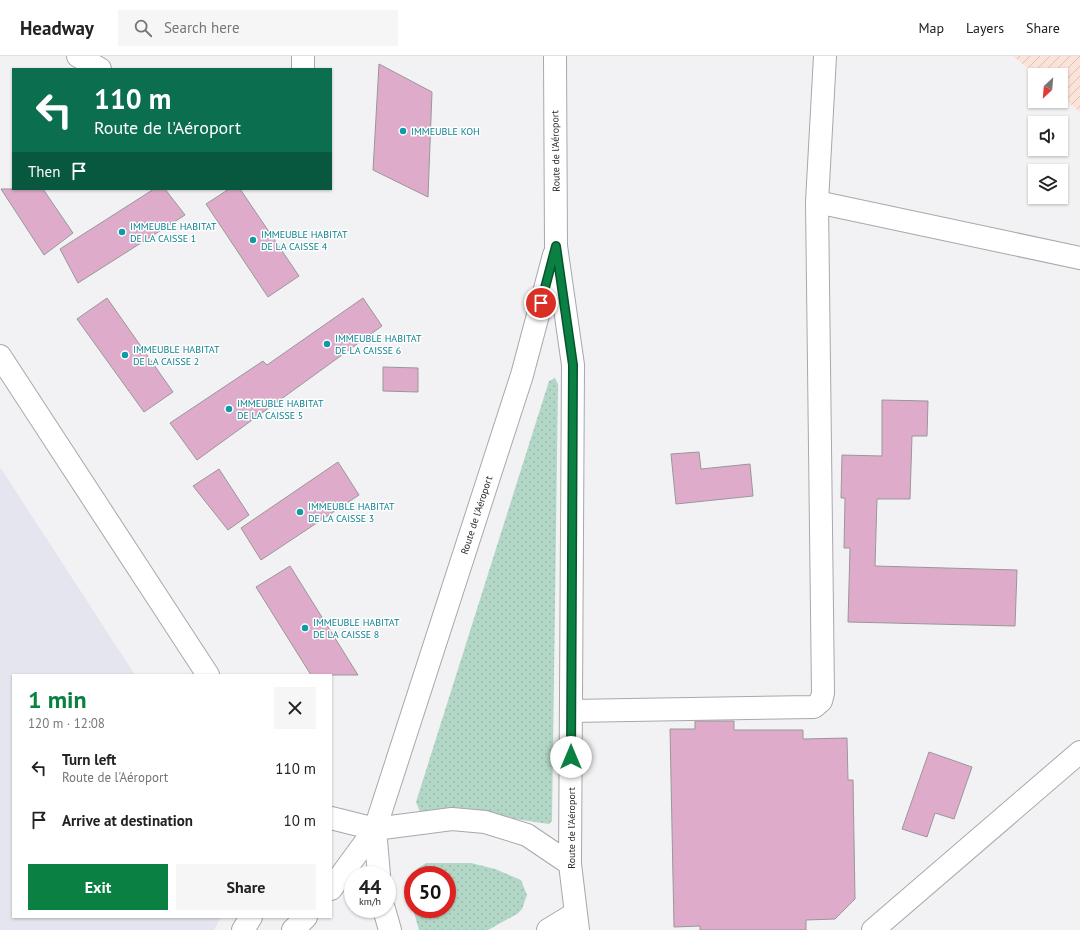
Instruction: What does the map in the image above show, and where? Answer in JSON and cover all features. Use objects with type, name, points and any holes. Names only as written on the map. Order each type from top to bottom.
[{"type":"main road","points":[[78,56],[98,68]]},
{"type":"main road","points":[[303,56],[303,68]]},
{"type":"main road","name":"Route de l'Aéroport","points":[[554,56],[556,246],[573,365],[570,864],[577,921]]},
{"type":"main road","points":[[571,711],[814,707],[821,701],[823,693],[817,202],[825,56]]},
{"type":"main road","points":[[817,202],[1080,258]]},
{"type":"main road","name":"Route de l'Aéroport","points":[[378,866],[375,829],[522,374],[556,246]]},
{"type":"main road","points":[[0,356],[207,674]]},
{"type":"main road","points":[[873,930],[1080,752]]},
{"type":"main road","points":[[332,818],[375,829],[452,819],[485,822],[527,835],[570,864]]},
{"type":"main road","points":[[332,888],[375,829]]},
{"type":"main road","points":[[243,930],[250,918]]},
{"type":"main road","points":[[293,930],[305,918]]},
{"type":"main road","points":[[387,918],[390,930]]},
{"type":"main road","points":[[548,930],[577,921]]},
{"type":"shaded area","points":[[1013,56],[1080,56],[1080,112],[1068,102],[1068,68],[1028,68]]},
{"type":"shaded area","points":[[0,467],[134,674],[12,674],[12,918],[220,918],[214,930],[0,930]]},
{"type":"green space","points":[[555,378],[558,384],[552,821],[549,824],[482,814],[420,812],[416,802],[549,381]]},
{"type":"green space","points":[[426,863],[471,863],[495,869],[521,880],[527,895],[522,909],[517,914],[488,930],[419,930],[416,918],[456,918],[456,866],[421,866]]},
{"type":"building","name":"IMMEUBLE KOH","points":[[379,64],[432,92],[428,197],[373,170]]},
{"type":"building","points":[[1,189],[44,190],[73,233],[44,255]]},
{"type":"building","name":"IMMEUBLE HABITAT DE LA CAISSE 1","points":[[152,190],[166,190],[185,215],[78,283],[60,249]]},
{"type":"building","name":"IMMEUBLE HABITAT DE LA CAISSE 4","points":[[227,190],[241,190],[299,276],[268,297],[206,204]]},
{"type":"building","name":"IMMEUBLE HABITAT DE LA CAISSE 2","points":[[107,298],[173,392],[144,412],[77,319]]},
{"type":"building","points":[[363,298],[382,326],[197,460],[170,423],[263,361],[267,365]]},
{"type":"building","points":[[383,367],[418,368],[418,392],[383,391]]},
{"type":"building","points":[[882,400],[928,401],[927,436],[912,436],[910,499],[877,499],[875,566],[1017,570],[1015,626],[848,622],[850,548],[844,548],[845,498],[841,498],[842,455],[882,456]]},
{"type":"building","points":[[699,452],[701,469],[750,464],[753,496],[676,504],[671,454]]},
{"type":"building","name":"IMMEUBLE HABITAT DE LA CAISSE 3","points":[[338,462],[359,495],[261,560],[241,528]]},
{"type":"building","points":[[219,469],[249,515],[228,530],[193,486]]},
{"type":"building","name":"IMMEUBLE HABITAT DE LA CAISSE 8","points":[[290,566],[358,675],[310,674],[256,587]]},
{"type":"building","points":[[695,721],[734,721],[734,730],[803,730],[803,739],[847,738],[848,780],[853,780],[855,899],[835,919],[806,920],[806,930],[700,930],[700,926],[674,927],[670,729],[695,729]]},
{"type":"building","points":[[929,752],[972,767],[954,819],[935,813],[927,837],[902,829]]},
{"type":"place","name":"IMMEUBLE KOH","points":[[403,131]]},
{"type":"place","name":"IMMEUBLE HABITAT DE LA CAISSE 1","points":[[122,232]]},
{"type":"place","name":"IMMEUBLE HABITAT DE LA CAISSE 4","points":[[253,240]]},
{"type":"place","name":"IMMEUBLE HABITAT DE LA CAISSE 6","points":[[327,344]]},
{"type":"place","name":"IMMEUBLE HABITAT DE LA CAISSE 2","points":[[125,355]]},
{"type":"place","name":"IMMEUBLE HABITAT DE LA CAISSE 5","points":[[229,409]]},
{"type":"place","name":"IMMEUBLE HABITAT DE LA CAISSE 3","points":[[300,512]]},
{"type":"place","name":"IMMEUBLE HABITAT DE LA CAISSE 8","points":[[305,628]]},
{"type":"route","points":[[541,303],[556,246],[573,365],[571,757]]}]
